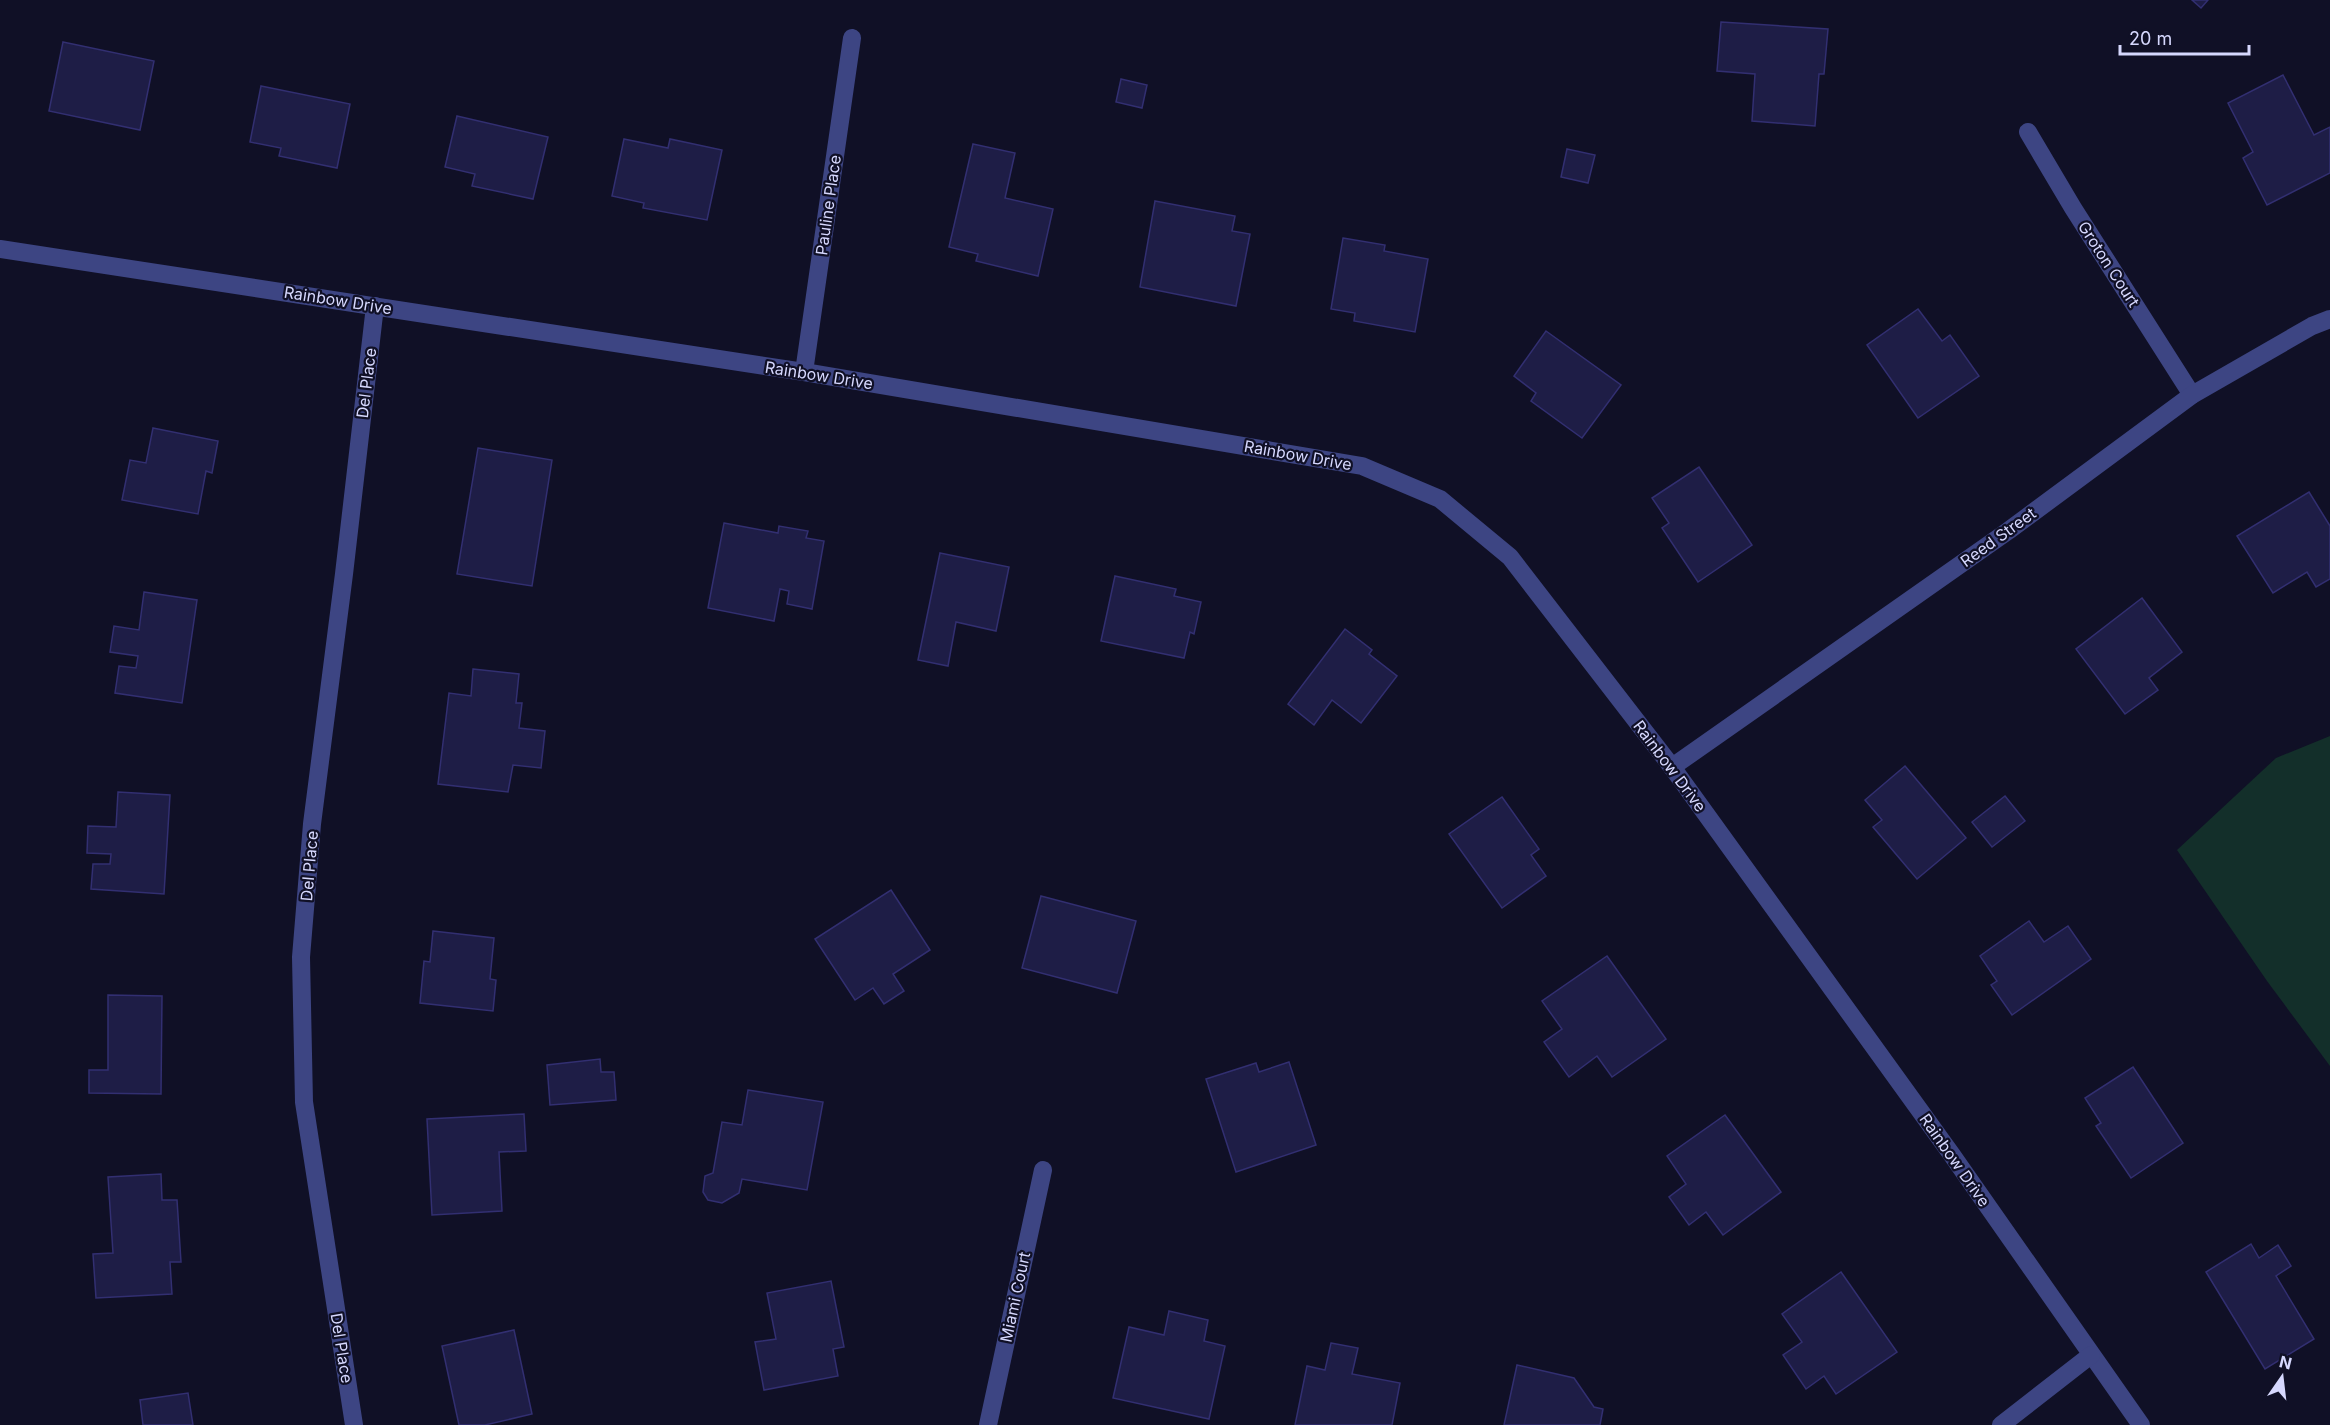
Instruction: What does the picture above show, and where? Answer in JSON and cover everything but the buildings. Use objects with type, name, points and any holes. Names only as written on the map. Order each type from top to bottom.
[{"type":"street","name":"Pauline Place","points":[[804,372],[852,39]]},
{"type":"street","name":"Groton Court","points":[[2028,132],[2073,208],[2192,395]]},
{"type":"street","name":"Rainbow Drive","points":[[0,249],[804,372],[1362,466],[1440,499],[1510,557],[1672,767],[1952,1155],[2141,1425]]},
{"type":"street","name":"Del Place","points":[[354,1425],[304,1102],[301,957],[312,824],[343,585],[375,306]]},
{"type":"street","name":"Reed Street","points":[[1672,767],[2008,531],[2192,395],[2312,326],[2330,319]]},
{"type":"street","name":"Miami Court","points":[[988,1425],[1043,1170]]},
{"type":"street","points":[[2001,1425],[2091,1355]]},
{"type":"green space","points":[[2330,736],[2330,1066],[2267,981],[2177,850],[2276,758]]}]
